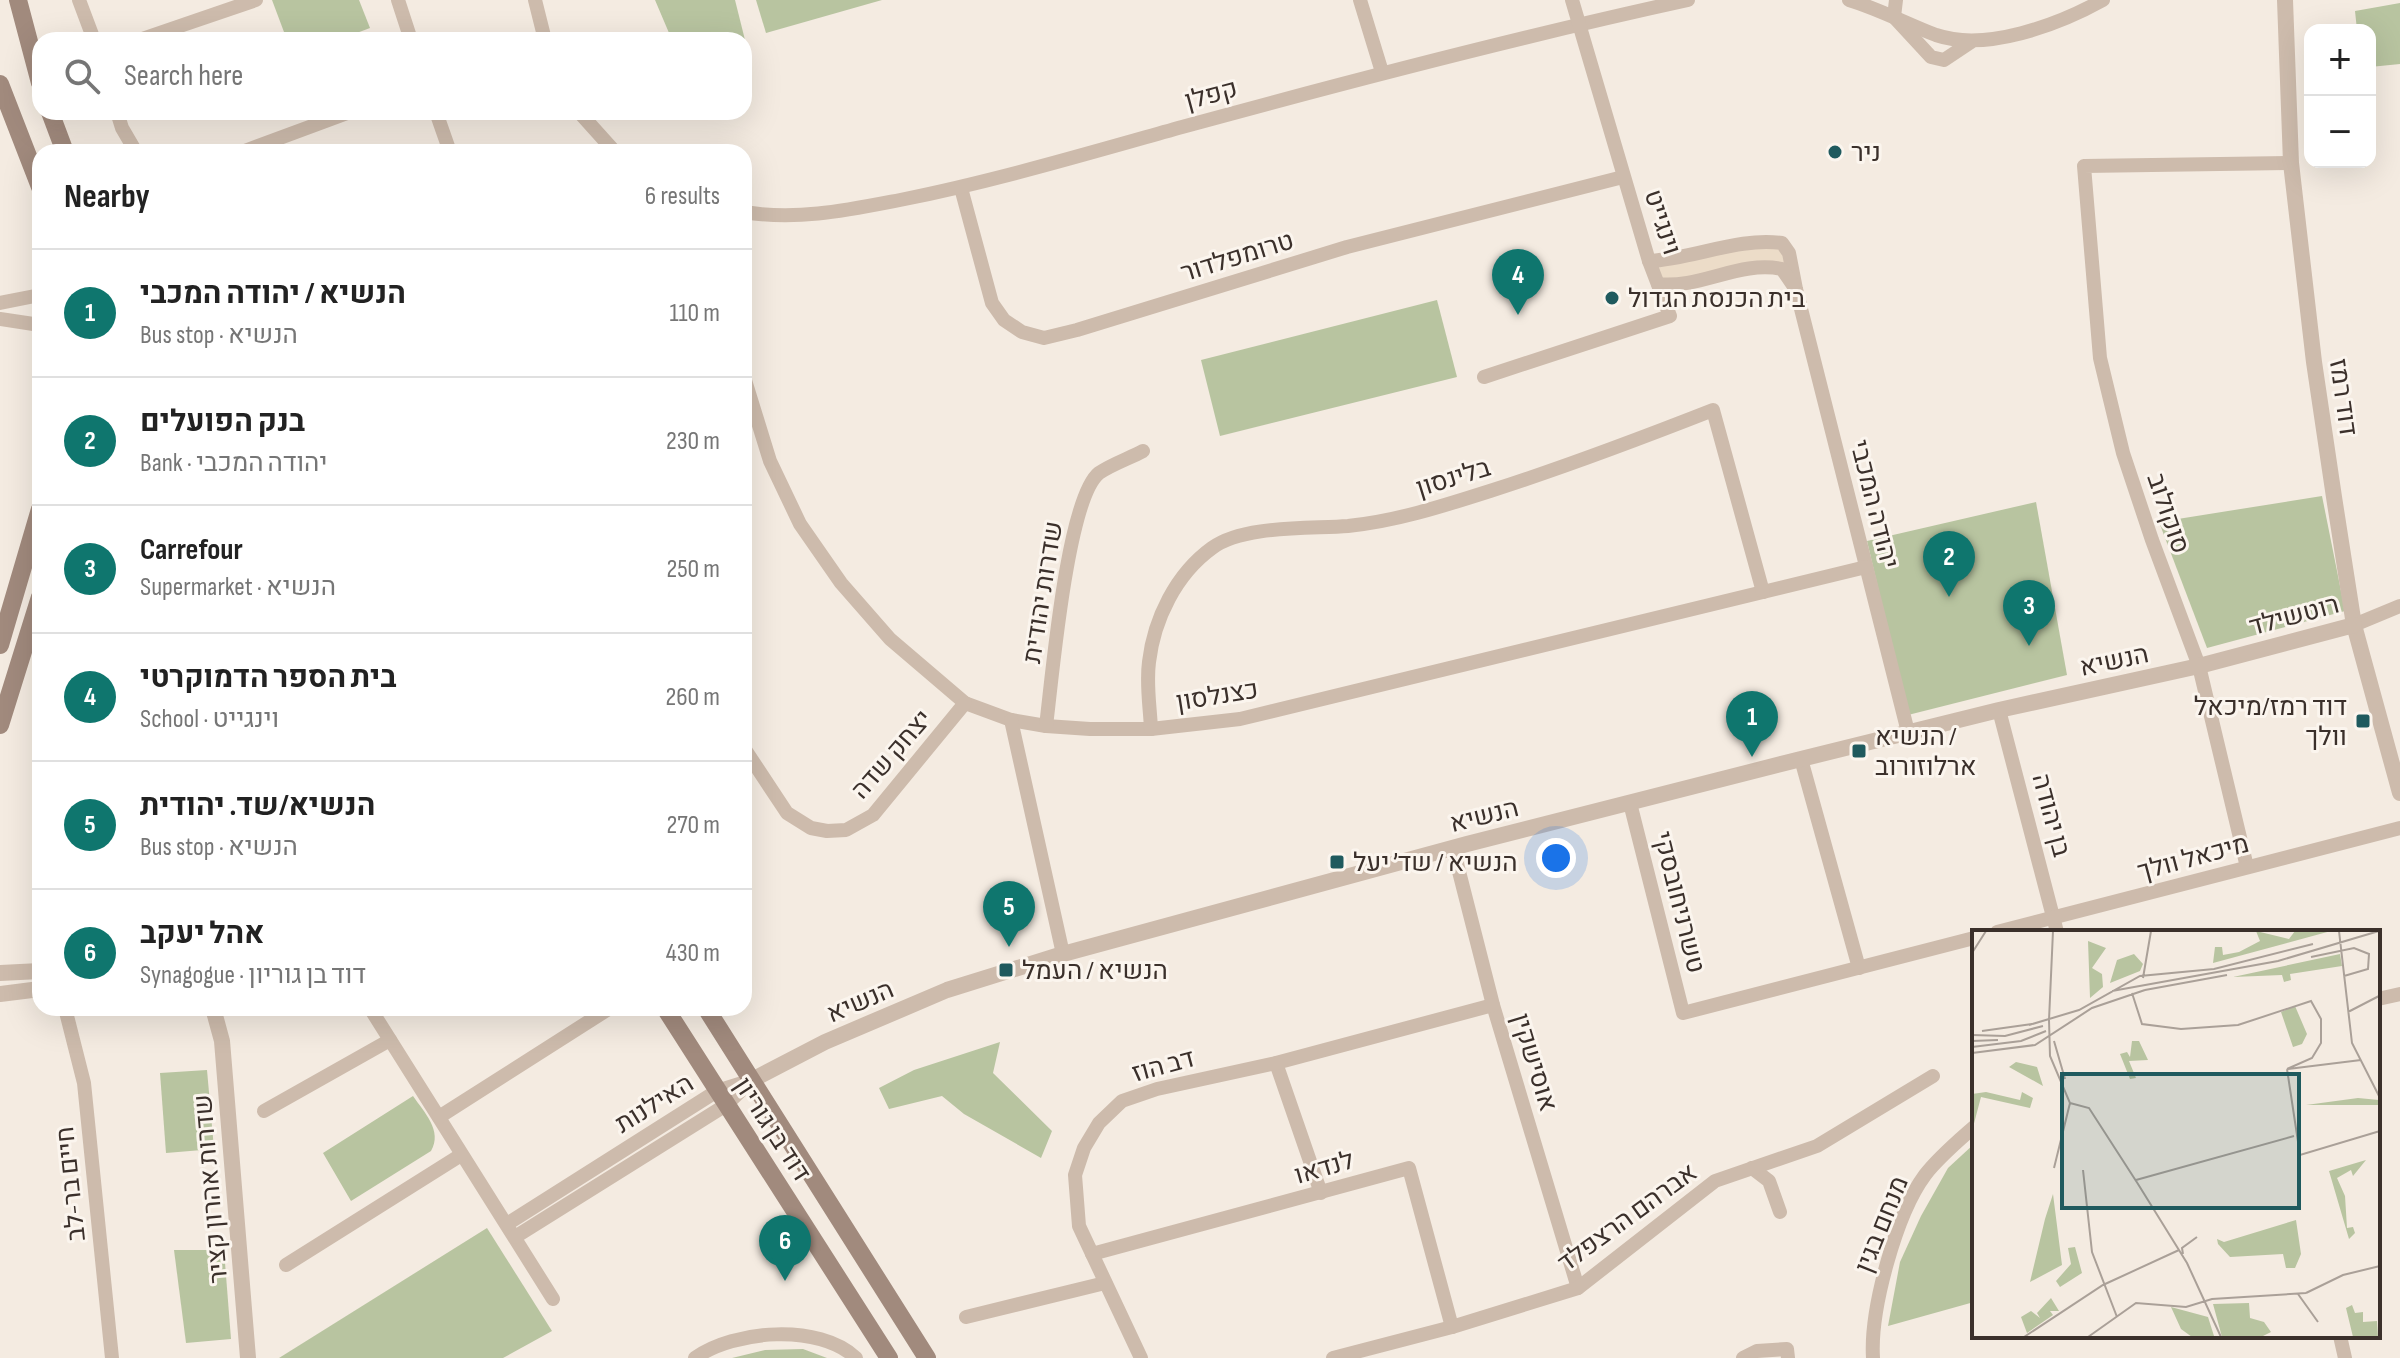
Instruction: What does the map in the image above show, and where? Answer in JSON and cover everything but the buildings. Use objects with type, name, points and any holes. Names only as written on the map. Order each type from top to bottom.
[{"type":"main road","points":[[18,0],[32,53]]},
{"type":"main road","points":[[0,84],[32,166]]},
{"type":"main road","points":[[53,120],[62,144]]},
{"type":"main road","points":[[0,645],[32,536]]},
{"type":"main road","points":[[0,725],[32,623]]},
{"type":"main road","name":"דוד בן גוריון","points":[[670,1016],[889,1358]]},
{"type":"main road","name":"דוד בן גוריון","points":[[711,1016],[927,1358]]},
{"type":"street","points":[[79,0],[91,32]]},
{"type":"street","points":[[162,32],[256,0]]},
{"type":"street","points":[[398,0],[408,32]]},
{"type":"street","points":[[535,0],[543,32]]},
{"type":"street","points":[[1360,0],[1382,72]]},
{"type":"street","name":"וינגייט","points":[[1484,377],[1670,316],[1649,261],[1572,0]]},
{"type":"street","name":"קפלן","points":[[752,213],[808,215],[961,188],[1382,72],[1688,0]]},
{"type":"street","points":[[1849,0],[1934,34],[1971,42],[2000,39],[2024,32],[2103,0]]},
{"type":"street","points":[[1896,0],[1894,17],[1931,57],[1944,60],[1971,42]]},
{"type":"street","name":"דוד רמז","points":[[2285,0],[2291,163],[2314,362],[2354,625],[2400,793]]},
{"type":"street","points":[[120,120],[131,144]]},
{"type":"street","points":[[264,144],[328,120]]},
{"type":"street","points":[[439,120],[447,144]]},
{"type":"street","points":[[586,120],[608,144]]},
{"type":"street","name":"סוקולוב","points":[[2247,867],[2199,666],[2123,453],[2100,358],[2084,166],[2291,163]]},
{"type":"street","name":"טרומפלדור","points":[[961,188],[992,303],[1004,320],[1022,332],[1044,338],[1347,247],[1623,177]]},
{"type":"street","name":"יהודה המכבי","points":[[1649,261],[1673,260],[1764,240],[1782,243],[1789,253],[1908,732]]},
{"type":"street","points":[[1658,284],[1672,285],[1770,266],[1782,269],[1796,289]]},
{"type":"street","points":[[0,303],[32,297]]},
{"type":"street","points":[[0,319],[32,324]]},
{"type":"street","name":"בלינסון","points":[[1151,729],[1148,664],[1160,621],[1173,589],[1214,545],[1260,532],[1398,519],[1546,473],[1713,410],[1763,592]]},
{"type":"street","name":"כצנלסון","points":[[752,415],[800,524],[841,583],[890,639],[965,703],[1011,720],[1046,726],[1151,729],[1240,719],[1866,567]]},
{"type":"street","name":"שדרות יהודית","points":[[1046,726],[1065,581],[1078,515],[1097,475],[1143,451]]},
{"type":"street","name":"רוטשילד","points":[[2199,666],[2354,625],[2400,606]]},
{"type":"street","name":"הנשיא","points":[[752,1080],[825,1042],[947,990],[1063,954],[1453,848],[1801,759],[1999,710],[2199,666]]},
{"type":"street","name":"יצחק שדה","points":[[752,760],[787,813],[811,828],[846,830],[873,815],[965,703]]},
{"type":"street","name":"בן יהודה","points":[[1999,710],[2056,925]]},
{"type":"street","points":[[1011,720],[1063,954]]},
{"type":"street","points":[[1801,759],[1859,968],[1972,939]]},
{"type":"street","name":"טשרניחובסקי","points":[[1630,803],[1683,1013],[1859,968]]},
{"type":"street","name":"מיכאל וולך","points":[[2014,930],[2056,925],[2247,867],[2400,828]]},
{"type":"street","name":"אוסישקין","points":[[1453,848],[1493,1005],[1578,1288]]},
{"type":"street","points":[[0,973],[32,971]]},
{"type":"street","points":[[0,994],[32,990]]},
{"type":"street","points":[[2380,999],[2400,994]]},
{"type":"street","name":"דב הוז","points":[[1141,1358],[1079,1226],[1075,1175],[1084,1148],[1099,1123],[1122,1101],[1157,1089],[1276,1063],[1493,1005]]},
{"type":"street","name":"חיים בר-לב","points":[[67,1016],[84,1083],[112,1358]]},
{"type":"street","name":"שדרות אהרון קציר","points":[[214,1016],[222,1041],[248,1358]]},
{"type":"street","points":[[376,1016],[553,1299]]},
{"type":"street","points":[[439,1117],[597,1016]]},
{"type":"street","points":[[264,1111],[390,1040]]},
{"type":"street","points":[[1276,1063],[1321,1193]]},
{"type":"street","name":"אברהם הרצפלד","points":[[1333,1358],[1452,1327],[1578,1288],[1715,1181],[1817,1146],[1933,1076]]},
{"type":"street","name":"האילנות","points":[[511,1230],[752,1080]]},
{"type":"street","name":"מנחם בגין","points":[[1873,1358],[1875,1308],[1896,1236],[1924,1177],[1972,1129]]},
{"type":"street","points":[[286,1265],[461,1155]]},
{"type":"street","name":"לנדאו","points":[[1092,1254],[1409,1168],[1452,1327]]},
{"type":"street","points":[[1752,1168],[1769,1181],[1780,1212]]},
{"type":"street","points":[[966,1317],[1105,1283]]},
{"type":"street","points":[[695,1358],[737,1338],[764,1335],[811,1337],[835,1344],[856,1358]]},
{"type":"street","points":[[1743,1358],[1757,1351],[1787,1349],[1788,1358]]},
{"type":"green space","points":[[272,0],[359,0],[370,28],[359,32],[284,32]]},
{"type":"green space","points":[[655,0],[735,0],[743,32],[669,32]]},
{"type":"green space","points":[[756,0],[882,0],[766,33]]},
{"type":"green space","points":[[2400,3],[2400,64],[2376,66],[2376,24],[2356,24],[2355,11]]},
{"type":"green space","points":[[1437,300],[1457,377],[1220,436],[1201,360]]},
{"type":"green space","points":[[2322,496],[2345,611],[2207,648],[2159,522]]},
{"type":"green space","points":[[2036,502],[2067,675],[1908,715],[1867,541]]},
{"type":"green space","points":[[1000,1042],[993,1073],[1052,1131],[1041,1158],[964,1114],[942,1096],[889,1109],[879,1088],[914,1070]]},
{"type":"green space","points":[[207,1070],[214,1149],[166,1153],[160,1073]]},
{"type":"green space","points":[[413,1096],[433,1129],[435,1136],[431,1151],[351,1201],[323,1153]]},
{"type":"green space","points":[[1972,1146],[1972,1303],[1888,1326],[1900,1262],[1948,1168]]},
{"type":"green space","points":[[487,1228],[552,1331],[503,1358],[279,1358]]},
{"type":"green space","points":[[174,1250],[224,1250],[231,1339],[186,1343]]},
{"type":"green space","points":[[803,1349],[827,1358],[732,1358],[765,1350]]},
{"type":"shaded area","points":[[1782,243],[1792,264],[1658,284],[1649,261]]},
{"type":"place","name":"ניר","points":[[1835,152]]},
{"type":"place","name":"בית הכנסת הגדול","points":[[1612,298]]},
{"type":"place","name":"בית הספר הדמוקרטי","points":[[1518,315]]},
{"type":"place","name":"בנק הפועלים","points":[[1949,597]]},
{"type":"place","name":"Carrefour","points":[[2029,646]]},
{"type":"place","name":"דוד רמז/מיכאל וולך","points":[[2363,721]]},
{"type":"place","name":"הנשיא / ארלוזורוב","points":[[1859,751]]},
{"type":"place","name":"הנשיא / יהודה המכבי","points":[[1752,757]]},
{"type":"place","name":"הנשיא / שד׳ יעל","points":[[1337,862]]},
{"type":"place","name":"הנשיא/שד. יהודית","points":[[1009,947]]},
{"type":"place","name":"הנשיא / העמל","points":[[1006,970]]},
{"type":"place","name":"אהל יעקב","points":[[785,1281]]}]
